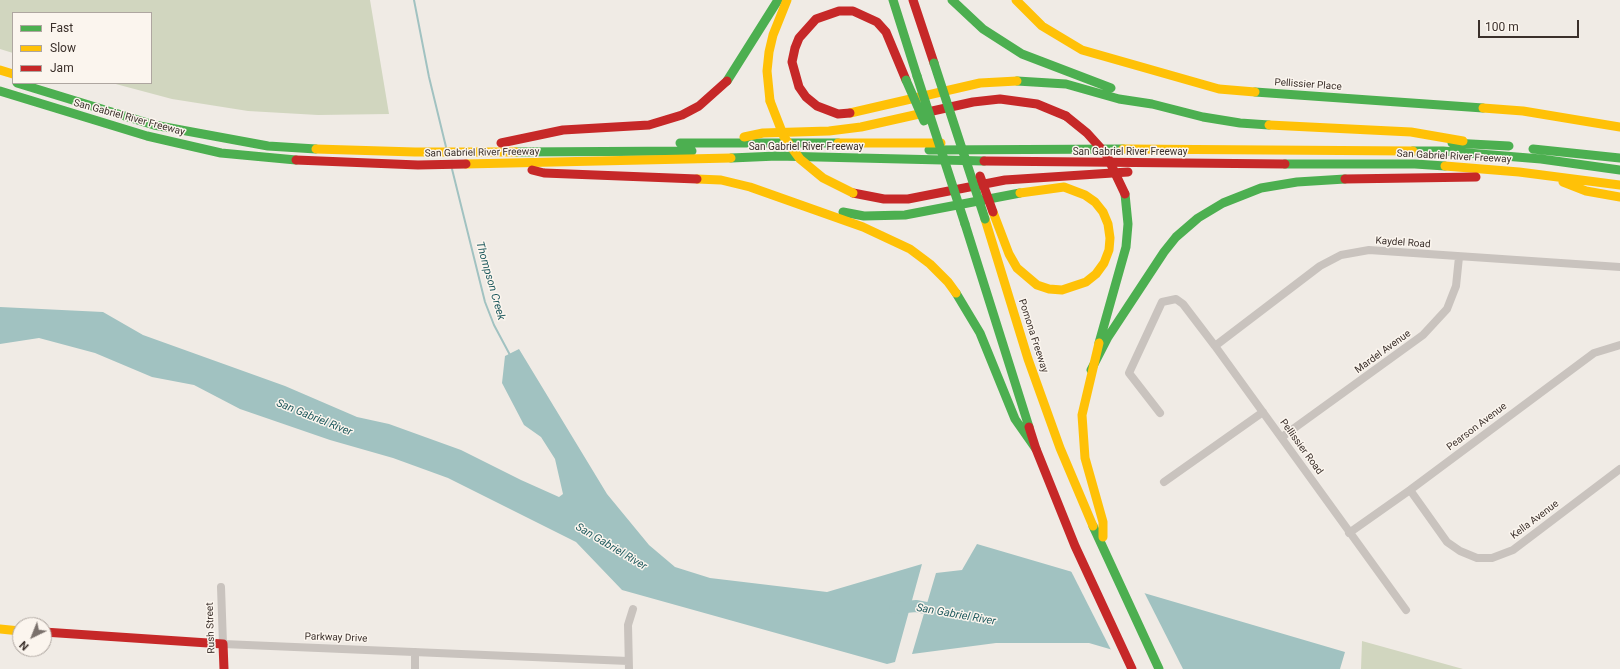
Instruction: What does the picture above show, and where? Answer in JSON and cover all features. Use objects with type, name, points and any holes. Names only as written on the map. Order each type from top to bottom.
[{"type":"main road","points":[[501,143],[563,130],[649,125],[682,115],[699,106],[728,80],[778,0]]},
{"type":"main road","points":[[787,0],[773,35],[769,52],[767,71],[770,101],[784,137],[800,159],[823,178],[853,193],[884,199],[902,199],[1005,180],[1236,163]]},
{"type":"main road","points":[[893,0],[1037,453],[1075,546],[1132,669]]},
{"type":"main road","name":"Pomona Freeway","points":[[913,0],[985,220],[1028,359],[1059,446],[1104,550],[1159,669]]},
{"type":"main road","points":[[952,0],[983,29],[1022,54],[1152,104]]},
{"type":"main road","name":"Pellissier Place","points":[[1016,0],[1042,26],[1068,43],[1082,50],[1098,56],[1219,89],[1523,111],[1620,127]]},
{"type":"main road","points":[[954,189],[906,80],[886,32],[877,22],[865,15],[853,11],[828,13],[816,19],[799,38],[792,62],[799,87],[806,97],[817,106],[838,114],[847,115],[859,112],[964,86],[1010,80],[1038,81],[1066,84],[1119,99],[1152,104],[1203,117],[1240,123],[1411,132],[1475,143]]},
{"type":"main road","points":[[788,200],[849,214],[882,217],[937,210],[1032,191],[1064,187],[1085,195],[1095,202],[1103,212],[1108,224],[1110,238],[1109,250],[1104,263],[1096,274],[1086,282],[1062,290],[1049,289],[1037,285],[1017,268],[1009,254],[993,212],[934,63]]},
{"type":"main road","points":[[0,70],[12,74]]},
{"type":"main road","points":[[0,78],[12,82]]},
{"type":"main road","points":[[0,82],[118,120],[208,141],[270,151],[314,155],[416,155]]},
{"type":"main road","points":[[20,84],[154,125],[225,139],[303,149],[416,155]]},
{"type":"main road","name":"San Gabriel River Freeway","points":[[43,84],[138,113],[220,131],[416,155],[488,154],[501,143],[1475,143],[1620,158]]},
{"type":"main road","name":"San Gabriel River Freeway","points":[[0,91],[147,136],[221,152],[288,160],[488,154],[506,164],[661,161],[777,156],[1029,162],[1415,164],[1542,174],[1620,184]]},
{"type":"main road","points":[[704,143],[763,133],[829,131],[861,127],[973,102],[994,100],[1013,100],[1037,104],[1066,116],[1087,133],[1106,154],[1114,166],[1125,194],[1128,224],[1126,247],[1091,370],[1082,415],[1084,454],[1102,522],[1104,550]]},
{"type":"main road","points":[[488,154],[1067,149],[1407,151],[1502,155],[1586,164],[1620,170]]},
{"type":"main road","points":[[488,154],[640,156],[661,161]]},
{"type":"main road","points":[[1029,162],[1046,156],[1401,155],[1528,162],[1620,175]]},
{"type":"main road","points":[[506,164],[544,173],[721,180],[788,200],[886,236],[910,249],[930,264],[948,282],[966,308],[980,333],[1015,419],[1037,453]]},
{"type":"main road","points":[[1091,370],[1108,337],[1155,264],[1172,242],[1198,218],[1241,194],[1261,188],[1298,182],[1353,178],[1494,177],[1519,172]]},
{"type":"main road","points":[[1542,174],[1586,191],[1620,197]]},
{"type":"main road","points":[[0,629],[12,630]]},
{"type":"main road","name":"Parkway Drive","points":[[52,633],[223,644]]},
{"type":"main road","name":"Rush Street","points":[[223,644],[224,669]]},
{"type":"street","name":"Kaydel Road","points":[[1214,346],[1320,266],[1340,255],[1369,250],[1620,268]]},
{"type":"street","name":"Mardel Avenue","points":[[1282,437],[1423,335],[1447,309],[1456,286],[1459,257]]},
{"type":"street","name":"Pellissier Road","points":[[1160,413],[1129,373],[1162,302],[1167,300],[1176,300],[1182,304],[1282,437],[1349,533],[1406,610]]},
{"type":"street","name":"Pearson Avenue","points":[[1349,533],[1410,490],[1594,352],[1620,345]]},
{"type":"street","points":[[1164,482],[1263,412]]},
{"type":"street","name":"Kella Avenue","points":[[1410,490],[1447,542],[1460,551],[1477,558],[1492,558],[1513,550],[1620,469]]},
{"type":"street","name":"Rush Street","points":[[221,587],[223,644]]},
{"type":"street","points":[[628,665],[628,625],[633,609]]},
{"type":"street","name":"Parkway Drive","points":[[223,644],[415,652],[628,665]]},
{"type":"street","points":[[415,652],[415,669]]},
{"type":"green space","points":[[0,0],[370,0],[389,114],[318,115],[248,111],[172,99],[116,84],[152,84],[152,12],[12,12],[12,53],[0,49]]},
{"type":"green space","points":[[1362,641],[1463,669],[1361,669]]},
{"type":"water","points":[[0,307],[103,312],[143,335],[285,386],[357,417],[389,424],[461,450],[559,497],[563,494],[555,459],[541,437],[524,425],[502,383],[505,356],[519,349],[607,494],[649,545],[675,567],[710,578],[827,592],[922,564],[895,662],[887,664],[622,590],[576,542],[448,478],[393,458],[330,440],[240,409],[194,385],[152,377],[95,353],[39,338],[0,344]]},
{"type":"water","points":[[977,544],[1345,652],[1340,669],[1178,669],[1089,643],[996,643],[912,654],[936,573],[962,570]]},
{"type":"pier","points":[[1070,569],[1143,590],[1183,669],[1171,669],[1112,652]]},
{"type":"waterway","name":"Thompson Creek","points":[[414,0],[429,77],[446,147]]},
{"type":"waterway","name":"Thompson Creek","points":[[452,169],[485,302],[494,325],[510,355]]},
{"type":"waterway","name":"San Gabriel River","points":[[895,608],[916,606],[941,611]]},
{"type":"traffic: fast","points":[[727,81],[778,0]]},
{"type":"traffic: fast","points":[[893,0],[917,76]]},
{"type":"traffic: fast","points":[[952,0],[983,29],[1022,54],[1111,88]]},
{"type":"traffic: fast","points":[[934,63],[985,219]]},
{"type":"traffic: fast","points":[[917,76],[965,224]]},
{"type":"traffic: fast","points":[[906,80],[924,121]]},
{"type":"traffic: fast","points":[[1017,81],[1066,84],[1119,99],[1152,104],[1203,117],[1240,123],[1269,125]]},
{"type":"traffic: fast","points":[[20,84],[154,125],[268,146],[316,149]]},
{"type":"traffic: fast","points":[[0,91],[147,136],[221,153],[296,160]]},
{"type":"traffic: fast","points":[[1255,92],[1483,108]]},
{"type":"traffic: fast","points":[[680,143],[838,143]]},
{"type":"traffic: fast","points":[[1452,143],[1509,146]]},
{"type":"traffic: fast","points":[[929,150],[1123,149]]},
{"type":"traffic: fast","points":[[1533,149],[1620,158]]},
{"type":"traffic: fast","points":[[516,152],[692,151]]},
{"type":"traffic: fast","points":[[1413,151],[1443,151],[1541,159],[1620,170]]},
{"type":"traffic: fast","points":[[731,158],[777,156],[984,161]]},
{"type":"traffic: fast","points":[[1285,164],[1415,164],[1445,166]]},
{"type":"traffic: fast","points":[[1091,370],[1108,337],[1164,252],[1176,237],[1198,218],[1223,203],[1261,188],[1297,182],[1345,179]]},
{"type":"traffic: fast","points":[[843,212],[864,216],[905,215],[1020,193]]},
{"type":"traffic: fast","points":[[1099,343],[1126,247],[1128,224],[1125,194]]},
{"type":"traffic: fast","points":[[965,224],[1029,427]]},
{"type":"traffic: fast","points":[[956,293],[980,333],[1015,419],[1036,449]]},
{"type":"traffic: fast","points":[[1093,526],[1159,669]]},
{"type":"traffic: slow","points":[[770,101],[767,71],[769,52],[773,35],[787,0]]},
{"type":"traffic: slow","points":[[1016,0],[1042,26],[1082,50],[1219,89],[1255,92]]},
{"type":"traffic: slow","points":[[0,70],[12,74]]},
{"type":"traffic: slow","points":[[850,113],[980,83],[1017,81]]},
{"type":"traffic: slow","points":[[770,101],[784,137],[800,159],[823,178],[853,193]]},
{"type":"traffic: slow","points":[[1483,108],[1523,111],[1620,127]]},
{"type":"traffic: slow","points":[[744,137],[763,133],[829,131],[861,127],[928,112]]},
{"type":"traffic: slow","points":[[1269,125],[1411,132],[1463,141]]},
{"type":"traffic: slow","points":[[838,143],[941,143]]},
{"type":"traffic: slow","points":[[316,149],[415,152],[516,152]]},
{"type":"traffic: slow","points":[[1123,149],[1413,151]]},
{"type":"traffic: slow","points":[[466,164],[731,158]]},
{"type":"traffic: slow","points":[[1445,166],[1519,172],[1620,185]]},
{"type":"traffic: slow","points":[[697,179],[721,180],[750,187],[863,227],[910,249],[930,264],[948,282],[956,293]]},
{"type":"traffic: slow","points":[[1563,182],[1586,191],[1620,197]]},
{"type":"traffic: slow","points":[[993,212],[1009,254],[1017,268],[1037,285],[1049,289],[1062,290],[1086,282],[1096,274],[1104,263],[1109,250],[1110,238],[1108,224],[1103,212],[1095,202],[1085,195],[1064,187],[1020,193]]},
{"type":"traffic: slow","points":[[985,219],[1028,359],[1060,448],[1093,526]]},
{"type":"traffic: slow","points":[[1099,343],[1082,415],[1085,458],[1103,522],[1103,537]]},
{"type":"traffic: slow","points":[[0,629],[12,630]]},
{"type":"traffic: jam","points":[[913,0],[934,63]]},
{"type":"traffic: jam","points":[[850,113],[838,114],[817,106],[806,97],[799,87],[792,62],[795,48],[799,38],[816,19],[839,11],[853,11],[877,22],[886,32],[906,80]]},
{"type":"traffic: jam","points":[[501,143],[563,130],[649,125],[682,115],[699,106],[727,81]]},
{"type":"traffic: jam","points":[[928,112],[973,102],[1000,99],[1037,104],[1066,116]]},
{"type":"traffic: jam","points":[[1066,116],[1087,133],[1106,154],[1125,194]]},
{"type":"traffic: jam","points":[[296,160],[418,165],[466,164]]},
{"type":"traffic: jam","points":[[984,161],[1285,164]]},
{"type":"traffic: jam","points":[[532,170],[544,173],[697,179]]},
{"type":"traffic: jam","points":[[853,193],[884,199],[908,199],[1005,180],[1128,172]]},
{"type":"traffic: jam","points":[[980,176],[993,212]]},
{"type":"traffic: jam","points":[[1345,179],[1476,177]]},
{"type":"traffic: jam","points":[[1029,427],[1036,449],[1075,546],[1132,669]]},
{"type":"traffic: jam","points":[[52,633],[223,644],[224,669]]}]
